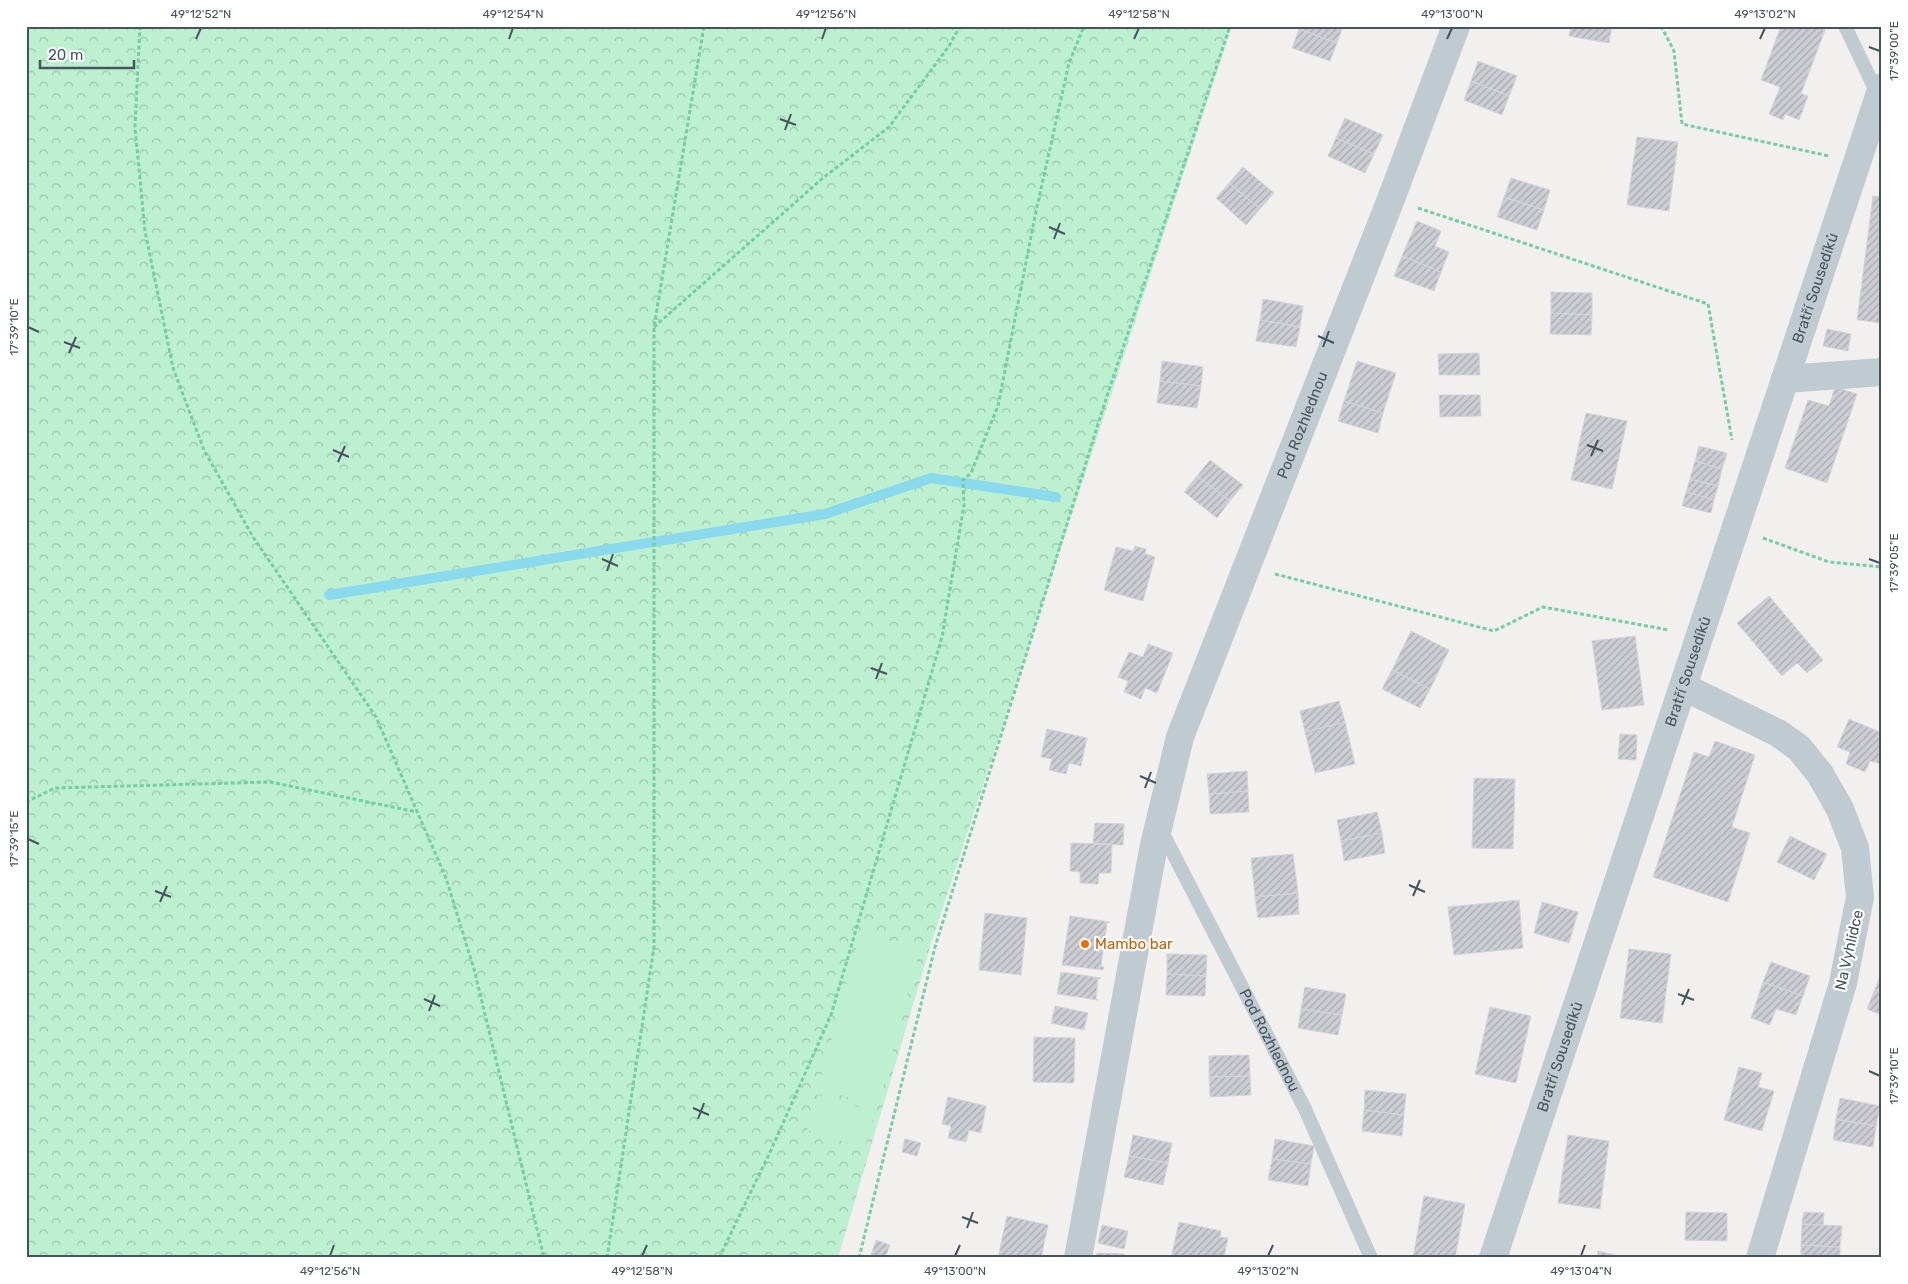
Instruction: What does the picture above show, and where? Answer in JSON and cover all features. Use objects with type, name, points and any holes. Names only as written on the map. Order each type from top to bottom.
[{"type":"street","name":"Pod Rozhlednou","points":[[1078,1258],[1159,826],[1180,737],[1391,199],[1456,26]]},
{"type":"street","name":"Bratří Sousedíků","points":[[1493,1258],[1684,688],[1734,528],[1857,162],[1874,142],[1880,91]]},
{"type":"street","points":[[1784,379],[1882,372]]},
{"type":"street","name":"Na Vyhlídce","points":[[1684,688],[1778,733],[1799,748],[1820,774],[1840,810],[1855,848],[1860,897],[1843,983],[1760,1258]]},
{"type":"lane","points":[[1845,26],[1880,91]]},
{"type":"lane","name":"Pod Rozhlednou","points":[[1159,826],[1305,1109],[1370,1258]]},
{"type":"path","points":[[140,26],[135,127],[145,231],[173,368],[204,450],[252,537],[376,717],[446,878],[474,969],[544,1258]]},
{"type":"path","points":[[607,1258],[654,947],[654,327],[704,26]]},
{"type":"path","points":[[654,327],[822,178],[889,127],[950,46],[960,26]]},
{"type":"path","points":[[719,1258],[772,1148],[834,1005],[942,637],[964,505],[963,480],[971,473],[998,406],[1035,216],[1069,63],[1084,26]]},
{"type":"path","points":[[860,1258],[935,948],[1104,405],[1230,26]]},
{"type":"path","points":[[1662,26],[1674,51],[1682,124],[1857,162]]},
{"type":"path","points":[[1391,199],[1708,304],[1733,447]]},
{"type":"path","points":[[1734,528],[1829,562],[1882,567]]},
{"type":"path","points":[[1246,566],[1494,631],[1542,607],[1699,636]]},
{"type":"path","points":[[26,802],[55,788],[270,782],[418,812]]},
{"type":"green space","points":[[26,26],[1232,26],[931,944],[838,1258],[26,1258]]},
{"type":"green space","points":[[860,933],[920,949],[878,1105],[818,1089]]},
{"type":"green space","points":[[818,1095],[875,1112],[864,1148],[807,1130]]},
{"type":"building","points":[[1300,26],[1343,26],[1337,43],[1299,29]]},
{"type":"building","points":[[1571,26],[1612,26],[1609,43],[1569,36]]},
{"type":"building","points":[[1781,26],[1815,26],[1825,30],[1801,94],[1808,96],[1799,120],[1785,114],[1783,120],[1769,114],[1780,87],[1761,80]]},
{"type":"building","points":[[1299,29],[1337,43],[1330,61],[1292,48]]},
{"type":"building","points":[[1478,61],[1517,76],[1509,96],[1471,81]]},
{"type":"building","points":[[1471,81],[1509,96],[1502,115],[1464,100]]},
{"type":"building","points":[[1345,118],[1383,135],[1374,154],[1336,138]]},
{"type":"building","points":[[1637,137],[1678,142],[1669,211],[1627,205]]},
{"type":"building","points":[[1336,138],[1374,154],[1365,173],[1328,156]]},
{"type":"building","points":[[1243,167],[1274,193],[1260,209],[1229,183]]},
{"type":"building","points":[[1511,178],[1550,190],[1544,210],[1504,197]]},
{"type":"building","points":[[1229,183],[1260,209],[1246,225],[1216,198]]},
{"type":"building","points":[[1873,196],[1882,197],[1882,323],[1857,320]]},
{"type":"building","points":[[1504,197],[1544,210],[1537,230],[1497,217]]},
{"type":"building","points":[[1417,221],[1441,231],[1435,246],[1449,252],[1441,272],[1402,256]]},
{"type":"building","points":[[1402,256],[1441,272],[1434,291],[1394,276]]},
{"type":"building","points":[[1551,292],[1592,293],[1592,315],[1551,313]]},
{"type":"building","points":[[1263,299],[1303,306],[1300,327],[1260,320]]},
{"type":"building","points":[[1551,313],[1592,315],[1591,335],[1550,334]]},
{"type":"building","points":[[1260,320],[1300,327],[1296,347],[1256,341]]},
{"type":"building","points":[[1827,329],[1851,334],[1848,351],[1823,346]]},
{"type":"building","points":[[1479,353],[1480,375],[1439,375],[1438,354]]},
{"type":"building","points":[[1162,361],[1203,367],[1201,386],[1160,381]]},
{"type":"building","points":[[1357,361],[1396,373],[1383,413],[1344,401]]},
{"type":"building","points":[[1160,381],[1201,386],[1197,408],[1157,403]]},
{"type":"building","points":[[1835,387],[1857,394],[1827,483],[1785,468],[1808,400],[1829,406]]},
{"type":"building","points":[[1439,395],[1480,395],[1481,416],[1440,417]]},
{"type":"building","points":[[1344,401],[1383,413],[1378,433],[1338,421]]},
{"type":"building","points":[[1586,413],[1627,421],[1612,489],[1571,480]]},
{"type":"building","points":[[1699,446],[1727,453],[1722,469],[1695,461]]},
{"type":"building","points":[[1210,460],[1243,485],[1230,501],[1197,476]]},
{"type":"building","points":[[1695,461],[1722,469],[1718,486],[1690,479]]},
{"type":"building","points":[[1197,476],[1230,501],[1217,518],[1184,492]]},
{"type":"building","points":[[1690,479],[1718,486],[1714,500],[1686,492]]},
{"type":"building","points":[[1686,492],[1714,500],[1711,513],[1682,506]]},
{"type":"building","points":[[1135,546],[1146,549],[1145,554],[1155,557],[1143,601],[1104,590],[1116,547],[1133,551]]},
{"type":"building","points":[[1769,596],[1823,660],[1807,673],[1797,663],[1782,676],[1737,623]]},
{"type":"building","points":[[1411,631],[1449,650],[1430,689],[1392,670]]},
{"type":"building","points":[[1635,636],[1644,705],[1602,710],[1592,641]]},
{"type":"building","points":[[1148,644],[1173,653],[1157,693],[1145,688],[1141,699],[1124,692],[1128,681],[1118,677],[1129,652],[1143,657]]},
{"type":"building","points":[[1392,670],[1430,689],[1420,708],[1382,689]]},
{"type":"building","points":[[1339,701],[1345,722],[1305,732],[1300,711]]},
{"type":"building","points":[[1849,719],[1882,733],[1882,764],[1870,761],[1865,772],[1846,764],[1850,752],[1837,747]]},
{"type":"building","points":[[1345,722],[1355,764],[1315,773],[1305,732]]},
{"type":"building","points":[[1047,729],[1087,738],[1081,766],[1069,763],[1066,774],[1049,770],[1052,759],[1041,757]]},
{"type":"building","points":[[1620,734],[1637,735],[1636,760],[1618,759]]},
{"type":"building","points":[[1715,741],[1755,755],[1732,827],[1750,833],[1728,902],[1653,877],[1694,752],[1709,757]]},
{"type":"building","points":[[1247,771],[1248,791],[1209,794],[1207,774]]},
{"type":"building","points":[[1474,778],[1515,779],[1513,849],[1472,848]]},
{"type":"building","points":[[1248,791],[1249,812],[1210,814],[1209,794]]},
{"type":"building","points":[[1377,812],[1382,833],[1341,841],[1337,820]]},
{"type":"building","points":[[1095,823],[1124,824],[1123,845],[1093,844]]},
{"type":"building","points":[[1382,833],[1385,853],[1344,861],[1341,841]]},
{"type":"building","points":[[1790,836],[1827,854],[1814,880],[1777,862]]},
{"type":"building","points":[[1071,843],[1112,844],[1111,873],[1099,873],[1098,884],[1080,883],[1080,872],[1070,871]]},
{"type":"building","points":[[1293,854],[1298,893],[1255,897],[1251,858]]},
{"type":"building","points":[[1298,893],[1299,914],[1258,918],[1255,897]]},
{"type":"building","points":[[1519,900],[1523,948],[1454,955],[1448,907]]},
{"type":"building","points":[[1542,902],[1578,912],[1569,943],[1534,933]]},
{"type":"building","points":[[985,913],[1027,918],[1021,975],[979,970]]},
{"type":"building","name":"Mambo bar","points":[[1070,916],[1110,922],[1107,923],[1101,966],[1104,967],[1103,970],[1062,965]]},
{"type":"building","points":[[1629,949],[1671,954],[1662,1023],[1620,1018]]},
{"type":"building","points":[[1167,954],[1207,955],[1206,976],[1167,974]]},
{"type":"building","points":[[1771,962],[1810,976],[1803,996],[1763,982]]},
{"type":"building","points":[[1882,971],[1882,992],[1875,989]]},
{"type":"building","points":[[1061,972],[1101,978],[1098,979],[1096,999],[1098,1000],[1057,994]]},
{"type":"building","points":[[1167,974],[1206,976],[1205,996],[1166,995]]},
{"type":"building","points":[[1763,982],[1803,996],[1796,1015],[1776,1009],[1770,1025],[1751,1018]]},
{"type":"building","points":[[1305,987],[1346,994],[1342,1015],[1301,1009]]},
{"type":"building","points":[[1875,989],[1882,992],[1882,1015],[1867,1009]]},
{"type":"building","points":[[1055,1006],[1088,1013],[1084,1030],[1051,1023]]},
{"type":"building","points":[[1490,1007],[1531,1016],[1516,1083],[1475,1074]]},
{"type":"building","points":[[1301,1009],[1342,1015],[1338,1035],[1298,1028]]},
{"type":"building","points":[[1034,1037],[1075,1038],[1074,1083],[1033,1082]]},
{"type":"building","points":[[1249,1055],[1250,1076],[1209,1077],[1209,1056]]},
{"type":"building","points":[[1739,1067],[1762,1073],[1758,1087],[1774,1091],[1762,1131],[1724,1120]]},
{"type":"building","points":[[1250,1076],[1251,1095],[1210,1097],[1209,1077]]},
{"type":"building","points":[[1365,1090],[1406,1094],[1404,1115],[1364,1110]]},
{"type":"building","points":[[948,1097],[986,1106],[981,1133],[969,1130],[966,1142],[948,1138],[951,1126],[942,1124]]},
{"type":"building","points":[[1840,1098],[1880,1106],[1876,1126],[1836,1119]]},
{"type":"building","points":[[1364,1110],[1404,1115],[1402,1136],[1362,1131]]},
{"type":"building","points":[[1836,1119],[1876,1126],[1873,1147],[1833,1140]]},
{"type":"building","points":[[1133,1135],[1172,1143],[1168,1163],[1129,1156]]},
{"type":"building","points":[[1568,1135],[1609,1141],[1600,1209],[1558,1203]]},
{"type":"building","points":[[905,1139],[921,1143],[917,1156],[902,1152]]},
{"type":"building","points":[[1275,1139],[1314,1146],[1311,1164],[1272,1159]]},
{"type":"building","points":[[1129,1156],[1168,1163],[1163,1185],[1124,1177]]},
{"type":"building","points":[[1272,1159],[1311,1164],[1308,1186],[1268,1180]]},
{"type":"building","points":[[1424,1196],[1465,1204],[1455,1258],[1413,1258]]},
{"type":"building","points":[[1686,1212],[1727,1213],[1727,1241],[1685,1240]]},
{"type":"building","points":[[1804,1212],[1824,1213],[1823,1225],[1802,1224]]},
{"type":"building","points":[[1007,1216],[1048,1225],[1041,1258],[998,1258]]},
{"type":"building","points":[[1179,1222],[1221,1231],[1220,1237],[1228,1238],[1224,1257],[1215,1255],[1214,1258],[1171,1258]]},
{"type":"building","points":[[1802,1224],[1842,1226],[1840,1247],[1801,1245]]},
{"type":"building","points":[[1102,1225],[1128,1231],[1124,1249],[1098,1243]]},
{"type":"building","points":[[876,1240],[890,1245],[885,1258],[870,1258]]},
{"type":"building","points":[[1801,1245],[1840,1247],[1840,1258],[1801,1258]]},
{"type":"building","points":[[1598,1251],[1628,1258],[1597,1258]]},
{"type":"building","points":[[1097,1253],[1124,1254],[1124,1258],[1096,1258]]},
{"type":"waterway","points":[[329,595],[825,514],[931,478],[1056,497]]},
{"type":"place","name":"Mambo bar","points":[[1085,944]]}]
